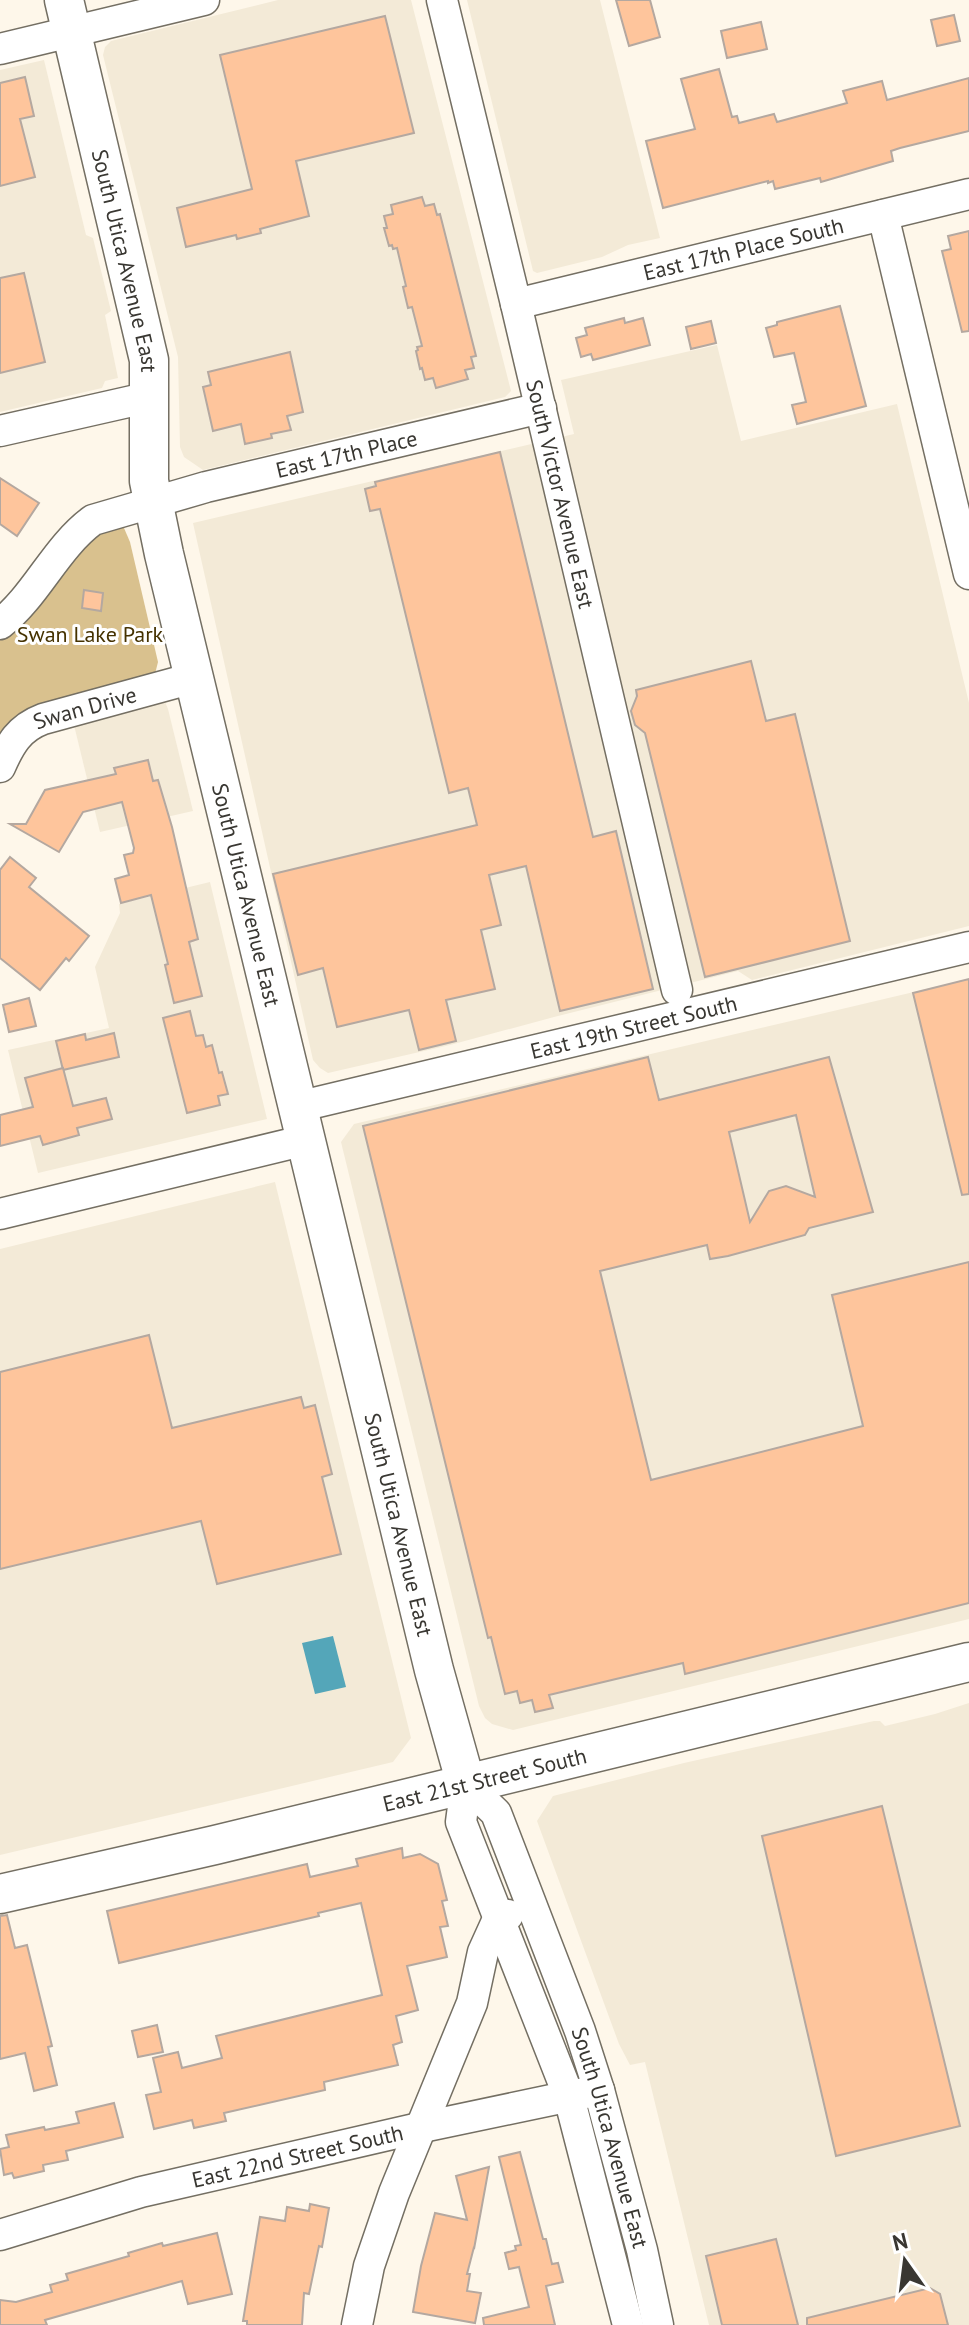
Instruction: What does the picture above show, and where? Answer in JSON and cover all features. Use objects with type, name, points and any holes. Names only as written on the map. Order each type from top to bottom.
[{"type":"main road","name":"South Utica Avenue East","points":[[68,16],[149,360],[148,464],[153,502],[434,1670],[466,1784]]},
{"type":"main road","name":"East 21st Street South","points":[[0,1894],[215,1845],[969,1662]]},
{"type":"street","points":[[0,49],[68,16],[204,0]]},
{"type":"street","name":"South Victor Avenue East","points":[[442,0],[677,990]]},
{"type":"street","name":"East 17th Place South","points":[[516,304],[969,194]]},
{"type":"street","points":[[883,215],[969,574]]},
{"type":"street","points":[[0,431],[150,397]]},
{"type":"street","name":"East 17th Place","points":[[153,502],[541,408]]},
{"type":"street","points":[[0,624],[26,600],[80,530],[93,520],[153,502]]},
{"type":"street","name":"Swan Drive","points":[[0,767],[15,737],[27,725],[193,678]]},
{"type":"street","name":"East 19th Street South","points":[[0,1214],[301,1123],[969,947]]},
{"type":"street","name":"South Utica Avenue East","points":[[466,1784],[496,1813],[580,2031],[642,2250],[658,2325]]},
{"type":"street","name":"South Utica Avenue East","points":[[466,1784],[461,1822],[569,2097],[628,2325]]},
{"type":"street","points":[[357,2325],[369,2266],[394,2193],[472,2003],[483,1952],[498,1919],[531,1905]]},
{"type":"street","name":"East 22nd Street South","points":[[0,2235],[141,2192],[599,2090]]},
{"type":"shaded area","points":[[278,0],[411,0],[511,391],[505,397],[203,470],[184,457],[180,447],[178,357],[103,55],[111,41]]},
{"type":"shaded area","points":[[467,0],[600,0],[660,238],[628,245],[602,257],[537,273],[533,271]]},
{"type":"shaded area","points":[[44,60],[86,235],[93,238],[111,311],[105,315],[118,378],[105,381],[102,388],[0,412],[0,70]]},
{"type":"shaded area","points":[[717,345],[741,441],[897,404],[969,703],[969,926],[752,980],[738,971],[328,1073],[313,1060],[193,523],[574,434],[561,380]]},
{"type":"shaded area","points":[[163,697],[193,811],[100,832],[73,721]]},
{"type":"shaded area","points":[[210,882],[267,1119],[38,1173],[8,1050],[109,1028],[95,967],[120,913],[119,904]]},
{"type":"shaded area","points":[[969,979],[969,1619],[513,1730],[492,1724],[479,1706],[341,1142],[354,1124]]},
{"type":"shaded area","points":[[275,1182],[411,1738],[393,1762],[0,1855],[0,1249]]},
{"type":"shaded area","points":[[969,1703],[969,2325],[709,2325],[645,2062],[630,2065],[619,2044],[537,1821],[553,1796],[874,1721],[880,1721],[885,1726]]},
{"type":"green space","name":"Swan Lake Park","points":[[111,527],[124,528],[130,542],[158,662],[154,678],[0,742],[0,636],[82,541]]},
{"type":"water","points":[[333,1636],[346,1687],[315,1694],[302,1643]]},
{"type":"building","points":[[616,0],[650,0],[660,37],[629,46]]},
{"type":"building","points":[[954,15],[960,41],[937,46],[931,20]]},
{"type":"building","points":[[385,16],[414,133],[296,161],[309,216],[260,229],[261,233],[237,239],[236,235],[186,247],[177,208],[252,189],[220,55]]},
{"type":"building","points":[[761,22],[767,49],[727,58],[721,31]]},
{"type":"building","points":[[719,69],[732,117],[737,116],[739,123],[774,114],[777,122],[847,103],[843,91],[882,81],[887,100],[969,78],[969,131],[891,151],[893,161],[821,182],[820,178],[775,189],[773,181],[768,181],[663,208],[646,141],[695,129],[681,79]]},
{"type":"building","points":[[25,77],[34,116],[20,119],[35,177],[0,186],[0,83]]},
{"type":"building","points":[[422,197],[425,206],[434,204],[437,215],[440,214],[476,356],[471,357],[474,368],[465,370],[468,379],[436,388],[433,378],[425,380],[420,369],[416,351],[417,347],[422,346],[412,307],[408,308],[397,248],[389,246],[384,228],[387,228],[384,216],[393,214],[391,205]]},
{"type":"building","points":[[969,231],[969,331],[962,332],[942,251],[951,249],[948,236]]},
{"type":"building","points":[[24,273],[45,362],[0,373],[0,278]]},
{"type":"building","points":[[840,306],[866,406],[797,424],[792,405],[806,402],[794,353],[774,357],[766,328],[777,325],[777,322]]},
{"type":"building","points":[[624,318],[625,323],[643,318],[650,345],[593,360],[591,354],[581,357],[576,338],[587,335],[585,328]]},
{"type":"building","points":[[711,321],[716,343],[691,349],[686,327]]},
{"type":"building","points":[[290,352],[303,412],[287,416],[291,430],[245,444],[241,424],[213,431],[203,387],[211,385],[208,372]]},
{"type":"building","points":[[500,452],[593,837],[616,831],[653,989],[560,1011],[526,866],[489,875],[501,925],[481,930],[495,989],[446,1000],[456,1041],[419,1050],[409,1010],[337,1027],[323,968],[298,975],[273,874],[477,825],[468,788],[449,793],[380,509],[370,511],[365,489],[376,486],[375,482]]},
{"type":"building","points":[[0,478],[39,503],[17,536],[0,524]]},
{"type":"building","points":[[84,590],[103,593],[101,611],[82,608]]},
{"type":"building","points":[[751,661],[766,721],[795,714],[850,941],[705,977],[645,733],[635,725],[631,711],[636,690]]},
{"type":"building","points":[[148,760],[153,781],[158,780],[172,827],[198,939],[189,942],[202,996],[174,1003],[151,895],[121,903],[115,879],[129,875],[124,855],[133,853],[134,848],[122,802],[83,812],[59,852],[10,824],[26,824],[45,790],[116,774],[114,768]]},
{"type":"building","points":[[10,857],[36,878],[29,887],[89,936],[40,990],[0,958],[0,870]]},
{"type":"building","points":[[969,979],[969,1194],[962,1195],[913,993]]},
{"type":"building","points":[[29,998],[36,1026],[9,1032],[3,1005]]},
{"type":"building","points":[[190,1011],[196,1036],[203,1035],[206,1047],[212,1045],[228,1094],[218,1096],[220,1105],[187,1113],[163,1018]]},
{"type":"building","points":[[114,1033],[119,1057],[63,1070],[56,1041],[85,1034],[86,1040]]},
{"type":"building","points":[[648,1057],[659,1100],[829,1057],[873,1212],[809,1228],[805,1235],[728,1256],[710,1259],[707,1245],[600,1271],[651,1480],[863,1426],[832,1295],[969,1262],[969,1603],[685,1674],[683,1663],[549,1695],[553,1708],[535,1712],[532,1700],[520,1703],[517,1691],[505,1694],[491,1637],[488,1638],[363,1126]],"holes":[[[796,1115],[815,1197],[786,1186],[769,1191],[750,1222],[729,1132]]]},
{"type":"building","points":[[63,1068],[73,1106],[106,1098],[112,1119],[77,1128],[79,1135],[43,1145],[40,1136],[0,1146],[0,1115],[33,1107],[25,1078]]},
{"type":"building","points":[[149,1335],[172,1428],[301,1397],[304,1408],[315,1405],[332,1474],[322,1477],[341,1554],[217,1584],[201,1521],[0,1569],[0,1372]]},
{"type":"building","points":[[882,1806],[960,2126],[836,2156],[762,1836]]},
{"type":"building","points":[[402,1848],[403,1858],[420,1854],[438,1864],[447,1900],[442,1901],[448,1926],[440,1927],[447,1957],[407,1966],[418,2010],[396,2016],[402,2042],[393,2045],[398,2065],[324,2082],[325,2090],[224,2113],[226,2121],[194,2128],[192,2120],[154,2129],[146,2095],[161,2092],[153,2058],[178,2052],[182,2068],[222,2058],[216,2036],[382,1995],[361,1903],[318,1913],[319,1916],[119,1963],[107,1911],[307,1864],[310,1877],[358,1866],[356,1859]]},
{"type":"building","points":[[7,1915],[15,1948],[27,1945],[52,2046],[48,2047],[57,2085],[34,2091],[25,2053],[0,2059],[0,1916]]},
{"type":"building","points":[[157,2025],[163,2052],[138,2057],[132,2031]]},
{"type":"building","points":[[114,2103],[123,2137],[66,2151],[68,2160],[43,2165],[44,2171],[14,2178],[12,2173],[4,2175],[0,2149],[9,2147],[6,2135],[79,2123],[76,2112]]},
{"type":"building","points":[[520,2152],[543,2239],[546,2239],[552,2264],[558,2263],[563,2282],[546,2286],[555,2325],[484,2325],[483,2318],[529,2307],[519,2267],[509,2269],[505,2253],[521,2245],[499,2157]]},
{"type":"building","points":[[489,2167],[467,2274],[470,2274],[467,2291],[481,2293],[475,2323],[413,2312],[435,2213],[467,2220],[456,2176]]},
{"type":"building","points":[[310,2204],[329,2208],[309,2294],[304,2293],[302,2325],[247,2325],[247,2321],[243,2321],[260,2217],[285,2221],[287,2207],[309,2211]]},
{"type":"building","points":[[217,2233],[232,2294],[188,2304],[182,2281],[45,2320],[47,2325],[0,2325],[0,2300],[16,2302],[52,2292],[50,2285],[68,2280],[66,2274],[162,2243],[163,2246]]},
{"type":"building","points":[[776,2239],[798,2325],[722,2325],[706,2256]]},
{"type":"building","points":[[930,2288],[940,2294],[948,2325],[807,2325],[807,2318]]}]
